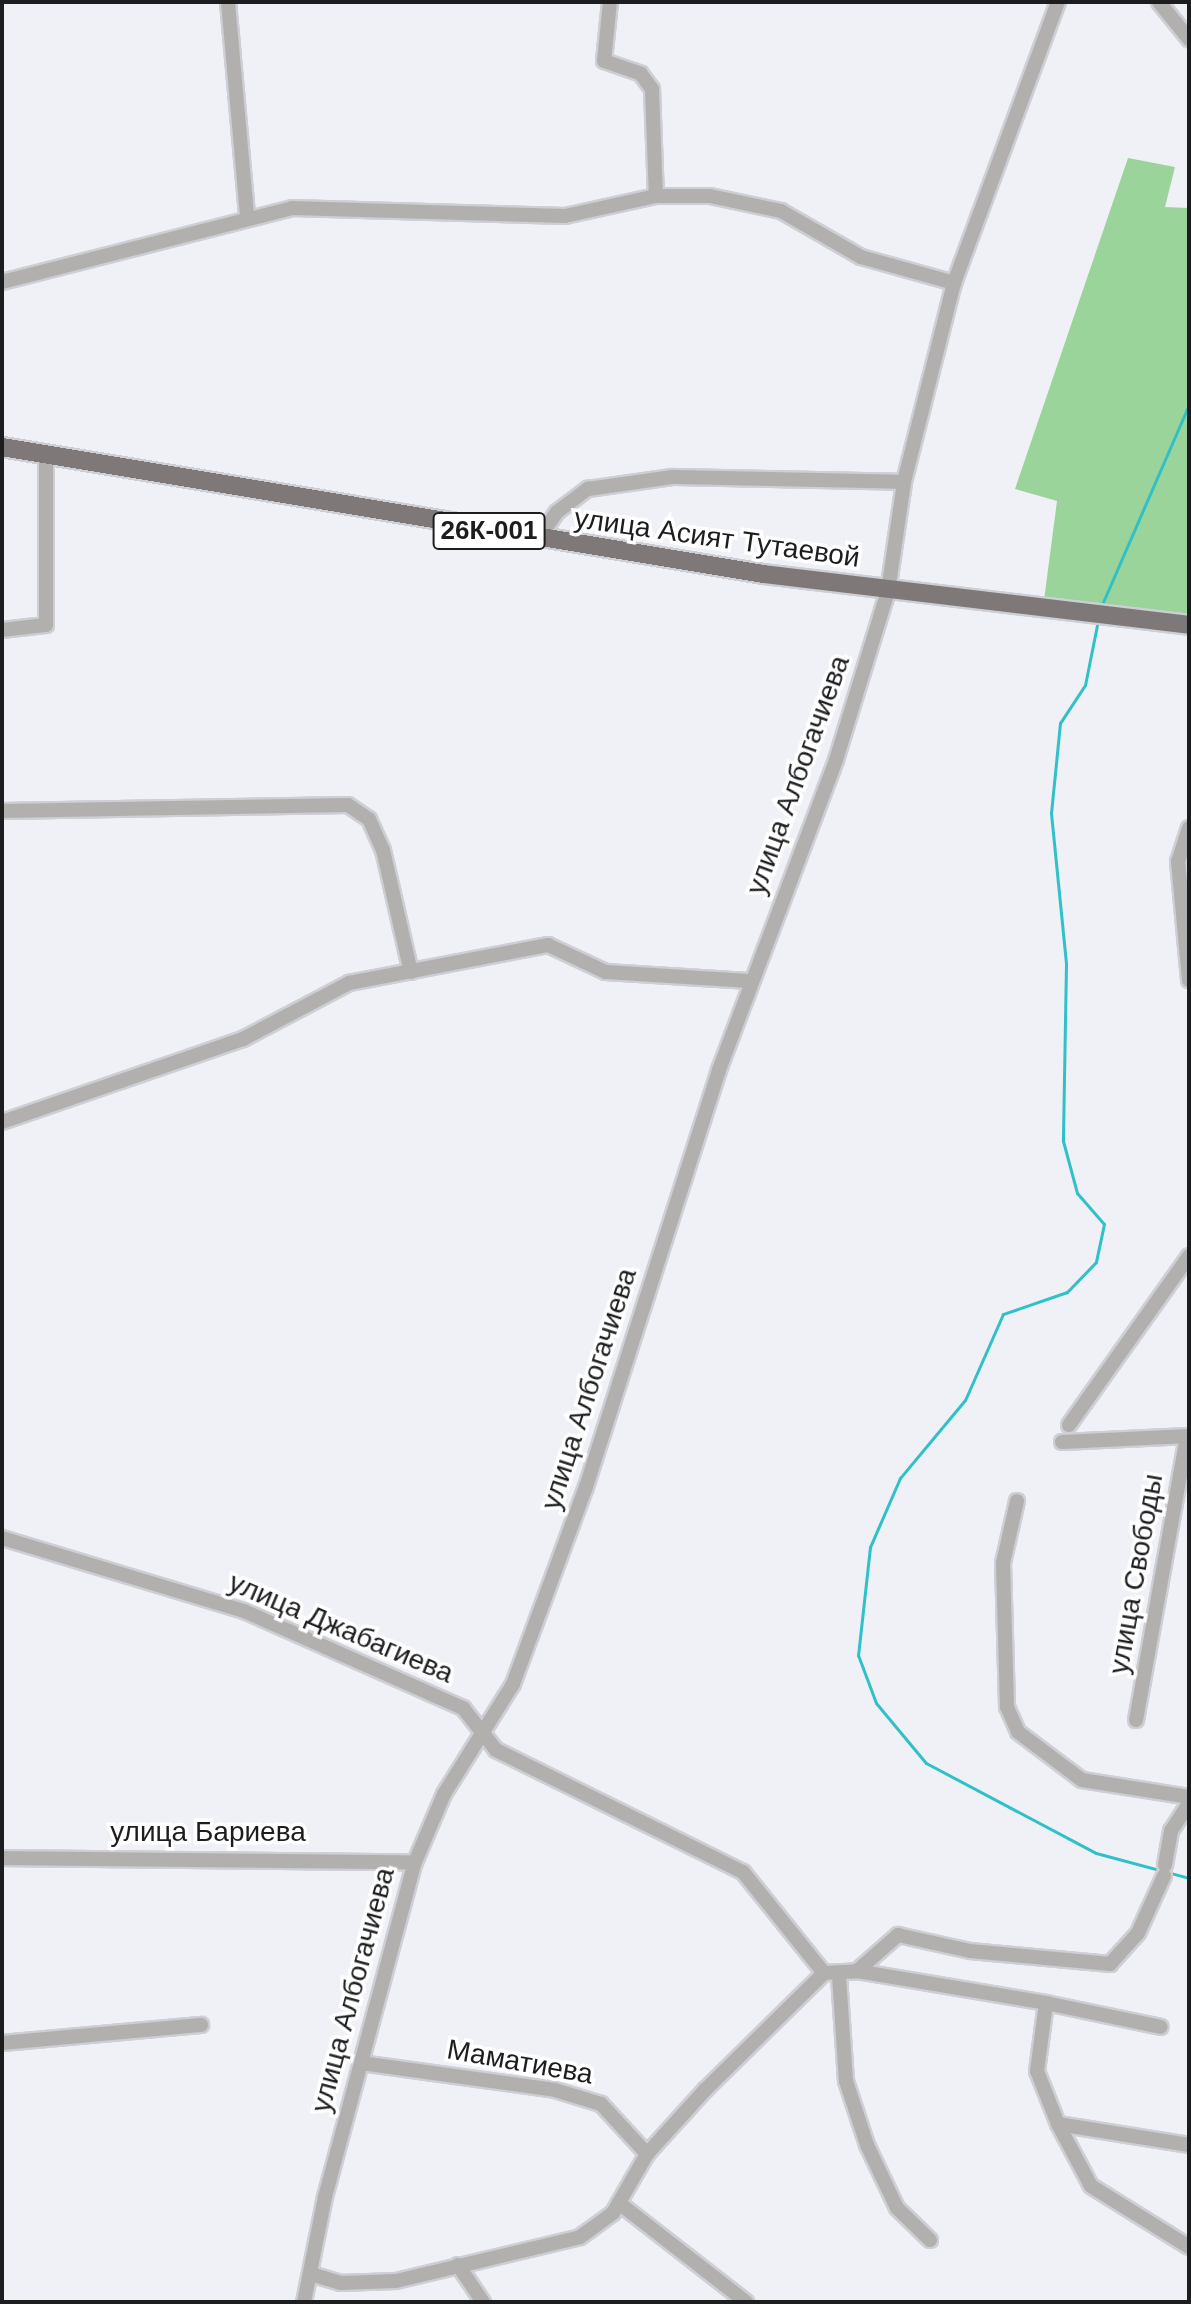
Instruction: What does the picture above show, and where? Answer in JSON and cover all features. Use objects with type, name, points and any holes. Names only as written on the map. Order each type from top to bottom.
[{"type":"main road","name":"улица Асият Тутаевой","points":[[2,447],[538,539],[888,591],[1189,625]]},
{"type":"street","points":[[228,2],[247,217]]},
{"type":"street","points":[[610,2],[604,61],[641,74],[652,89],[656,196]]},
{"type":"street","name":"улица Албогачиева","points":[[304,2302],[361,2063],[415,1862],[479,1734],[513,1684],[586,1487],[749,981],[836,760],[888,591],[904,482],[954,283],[1058,2]]},
{"type":"street","points":[[1159,2],[1189,39]]},
{"type":"street","points":[[2,282],[214,232],[247,217],[292,208],[565,216],[656,196],[710,196],[781,211],[861,257],[954,283]]},
{"type":"street","points":[[2,630],[46,625],[46,455]]},
{"type":"street","points":[[538,539],[557,512],[588,489],[672,477],[904,482]]},
{"type":"street","points":[[2,811],[348,805],[369,819],[383,850],[411,972]]},
{"type":"street","points":[[1189,828],[1178,861],[1189,980]]},
{"type":"street","points":[[2,1122],[243,1039],[349,983],[548,945],[606,972],[749,981]]},
{"type":"street","points":[[1069,1425],[1189,1256]]},
{"type":"street","points":[[1062,1442],[1188,1436]]},
{"type":"street","name":"улица Свободы","points":[[1136,1720],[1188,1436]]},
{"type":"street","points":[[1017,1501],[1003,1563],[1007,1707],[1018,1732],[1082,1780],[1189,1797]]},
{"type":"street","name":"улица Джабагиева","points":[[2,1538],[244,1611],[463,1708],[479,1734],[496,1750],[743,1872],[824,1973]]},
{"type":"street","points":[[857,1971],[898,1935],[970,1951],[1110,1964],[1138,1933],[1165,1870],[1171,1831],[1189,1803]]},
{"type":"street","name":"улица Бариева","points":[[2,1858],[415,1862]]},
{"type":"street","points":[[311,2274],[341,2283],[396,2281],[580,2237],[619,2203],[647,2154],[824,1973],[839,1976],[857,1971],[1046,2003],[1161,2027]]},
{"type":"street","points":[[839,1976],[846,2081],[867,2145],[897,2208],[930,2240]]},
{"type":"street","points":[[1046,2003],[1037,2071],[1058,2124],[1091,2186],[1189,2247]]},
{"type":"street","points":[[2,2043],[201,2025]]},
{"type":"street","name":"Маматиева","points":[[361,2063],[555,2090],[601,2104],[647,2154]]},
{"type":"street","points":[[1058,2124],[1189,2145]]},
{"type":"street","points":[[619,2203],[746,2302]]},
{"type":"street","points":[[458,2265],[483,2302]]},
{"type":"green space","points":[[1128,158],[1175,167],[1165,207],[1189,208],[1189,625],[1043,608],[1057,501],[1015,489]]},
{"type":"waterway","points":[[1100,609],[1189,404]]},
{"type":"waterway","points":[[1098,620],[1085,685],[1060,723],[1051,813],[1066,964],[1063,1141],[1077,1193],[1104,1224],[1096,1262],[1067,1292],[1003,1314],[965,1400],[900,1478],[870,1547],[858,1655],[876,1703],[926,1763],[1096,1853],[1189,1878]]}]
